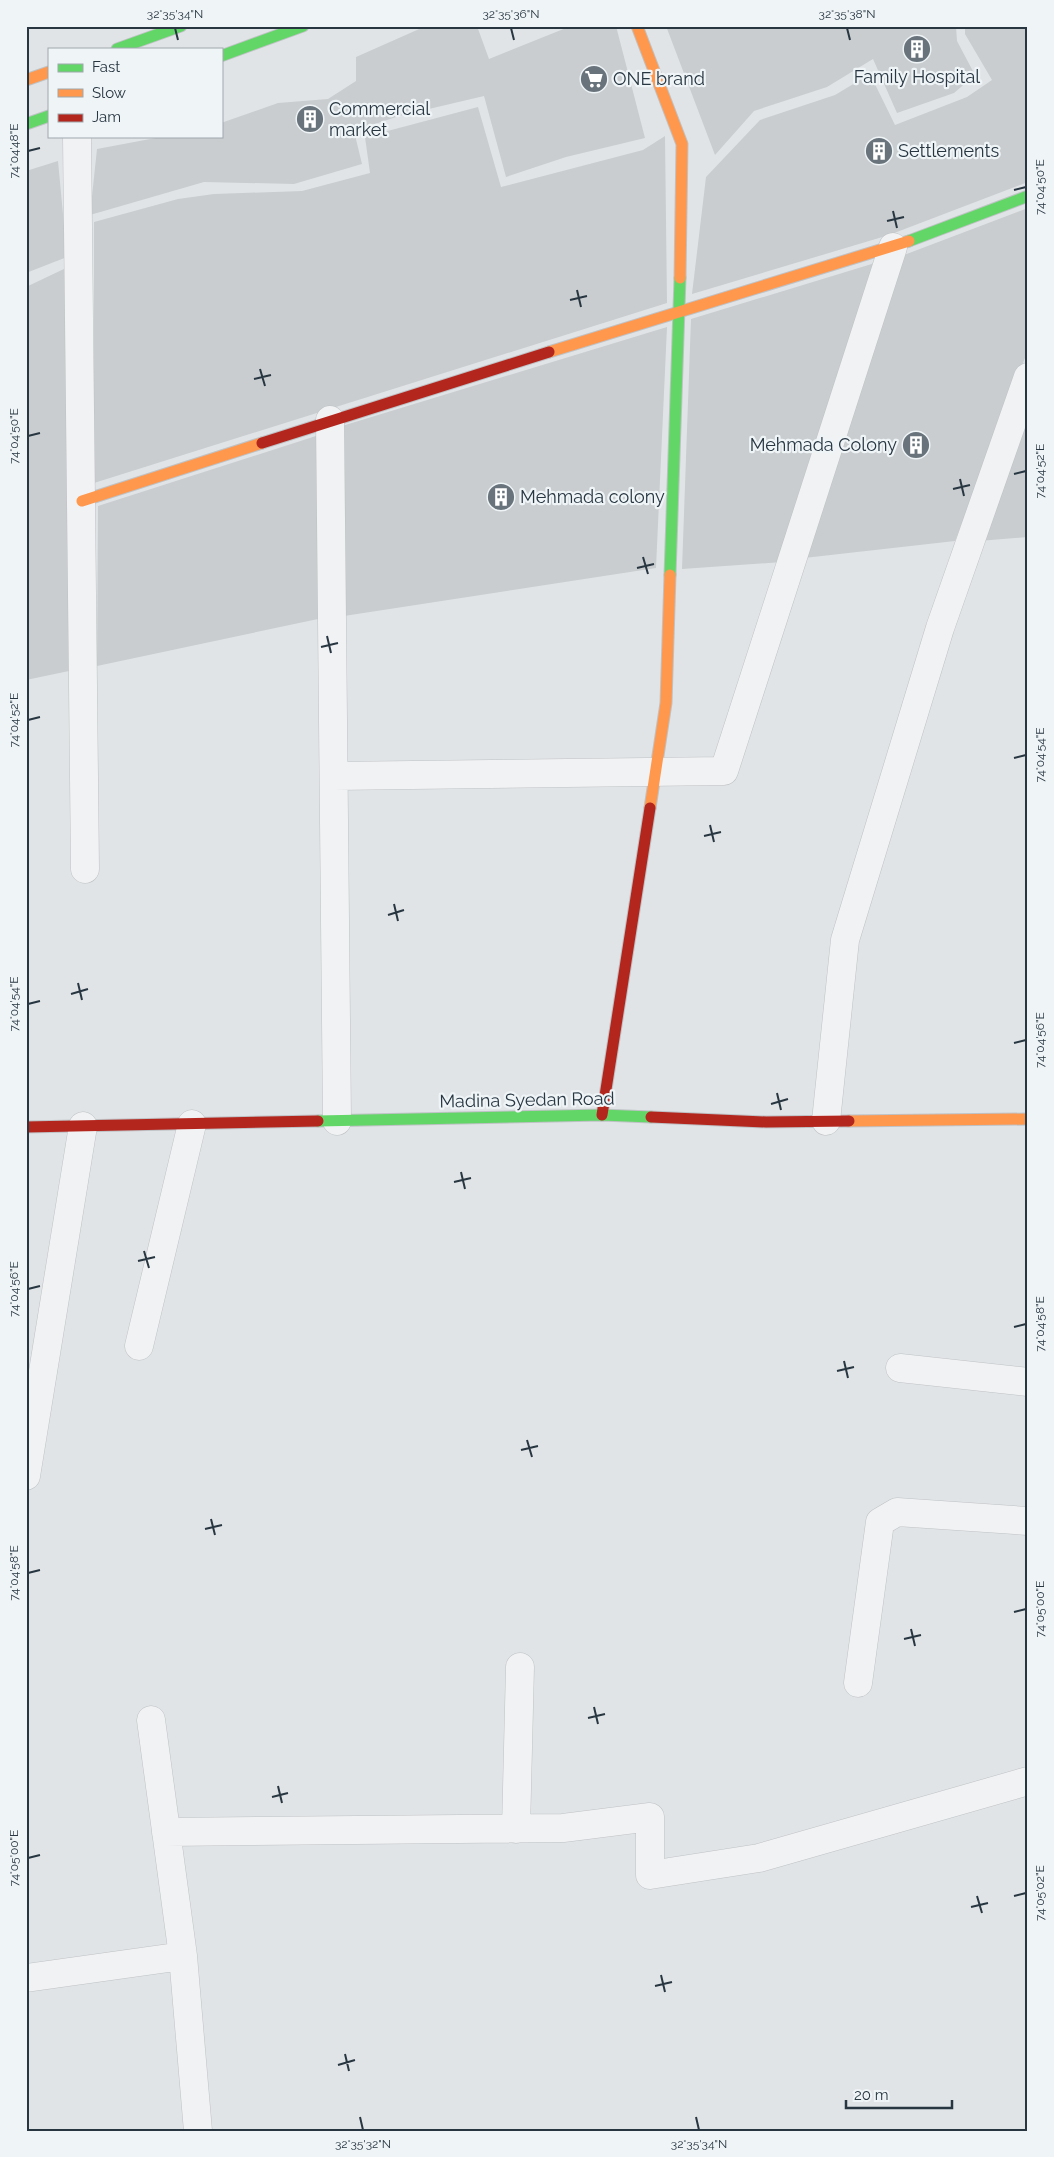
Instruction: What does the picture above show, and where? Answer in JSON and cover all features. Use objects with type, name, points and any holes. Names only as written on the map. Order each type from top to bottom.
[{"type":"street","points":[[222,56],[303,26]]},
{"type":"street","points":[[602,1115],[666,703],[682,144],[637,26]]},
{"type":"street","points":[[120,48],[167,29]]},
{"type":"street","points":[[26,80],[48,72]]},
{"type":"street","points":[[26,124],[48,116]]},
{"type":"street","points":[[77,138],[85,869]]},
{"type":"street","points":[[82,501],[330,420],[893,247],[1028,196]]},
{"type":"street","points":[[334,776],[655,771],[724,772],[893,247]]},
{"type":"street","points":[[826,1121],[845,940],[940,628],[1028,376]]},
{"type":"street","points":[[330,420],[337,1121]]},
{"type":"street","name":"Madina Syedan Road","points":[[26,1127],[602,1115],[766,1122],[1028,1119]]},
{"type":"street","points":[[139,1346],[192,1124]]},
{"type":"street","points":[[26,1476],[83,1126]]},
{"type":"street","points":[[900,1368],[1028,1382]]},
{"type":"street","points":[[858,1683],[880,1522],[897,1512],[1028,1521]]},
{"type":"street","points":[[516,1828],[520,1667]]},
{"type":"street","points":[[151,1720],[183,1956],[198,2131]]},
{"type":"street","points":[[166,1832],[563,1828],[650,1817],[650,1875],[759,1858],[1028,1781]]},
{"type":"street","points":[[26,1978],[183,1956]]},
{"type":"building","name":"Commercial market","points":[[426,26],[477,26],[489,59],[571,26],[616,26],[645,138],[566,157],[506,177],[484,96],[399,116],[354,131],[362,164],[294,184],[204,182],[90,215],[97,149],[155,138],[222,138],[222,123],[278,103],[328,99],[356,81],[356,57]]},
{"type":"building","points":[[666,26],[956,26],[957,41],[975,75],[954,93],[897,113],[873,59],[827,87],[754,111],[715,155]]},
{"type":"building","name":"Settlements","points":[[965,26],[1028,26],[1028,182],[889,235],[692,294],[706,177],[760,120],[835,95],[870,74],[895,125],[967,97],[992,80],[965,34]]},
{"type":"building","points":[[478,107],[501,187],[643,150],[665,136],[667,303],[94,483],[94,222],[178,199],[214,194],[302,191],[370,173],[365,137]]},
{"type":"building","points":[[58,161],[67,257],[26,273],[26,171]]},
{"type":"building","name":"Mehmada Colony","points":[[1028,208],[1028,350],[955,541],[804,558],[904,255]]},
{"type":"building","name":"Mehmada colony","points":[[875,263],[782,562],[682,569],[691,319]]},
{"type":"building","points":[[66,268],[69,671],[26,680],[26,287]]},
{"type":"building","name":"Mehmada colony","points":[[667,327],[656,568],[344,616],[342,426]]},
{"type":"building","points":[[1028,411],[1028,537],[979,541]]},
{"type":"building","points":[[319,435],[318,619],[97,666],[98,506]]},
{"type":"traffic: fast","points":[[120,48],[181,26]]},
{"type":"traffic: fast","points":[[222,56],[303,26]]},
{"type":"traffic: fast","points":[[26,124],[48,116]]},
{"type":"traffic: fast","points":[[909,241],[1028,196]]},
{"type":"traffic: fast","points":[[670,575],[680,278]]},
{"type":"traffic: fast","points":[[318,1121],[602,1115],[651,1117]]},
{"type":"traffic: slow","points":[[637,26],[682,144],[680,278]]},
{"type":"traffic: slow","points":[[26,80],[48,72]]},
{"type":"traffic: slow","points":[[549,352],[909,241]]},
{"type":"traffic: slow","points":[[82,501],[262,443]]},
{"type":"traffic: slow","points":[[650,808],[666,703],[670,575]]},
{"type":"traffic: slow","points":[[849,1121],[1028,1119]]},
{"type":"traffic: jam","points":[[262,443],[549,352]]},
{"type":"traffic: jam","points":[[602,1115],[650,808]]},
{"type":"traffic: jam","points":[[651,1117],[766,1122],[849,1121]]},
{"type":"traffic: jam","points":[[26,1127],[318,1121]]},
{"type":"place","name":"Family Hospital","points":[[917,49]]},
{"type":"place","name":"ONE brand","points":[[594,79]]},
{"type":"place","name":"Commercial market","points":[[310,119]]},
{"type":"place","name":"Settlements","points":[[879,151]]},
{"type":"place","name":"Mehmada Colony","points":[[916,445]]},
{"type":"place","name":"Mehmada colony","points":[[501,497]]}]
